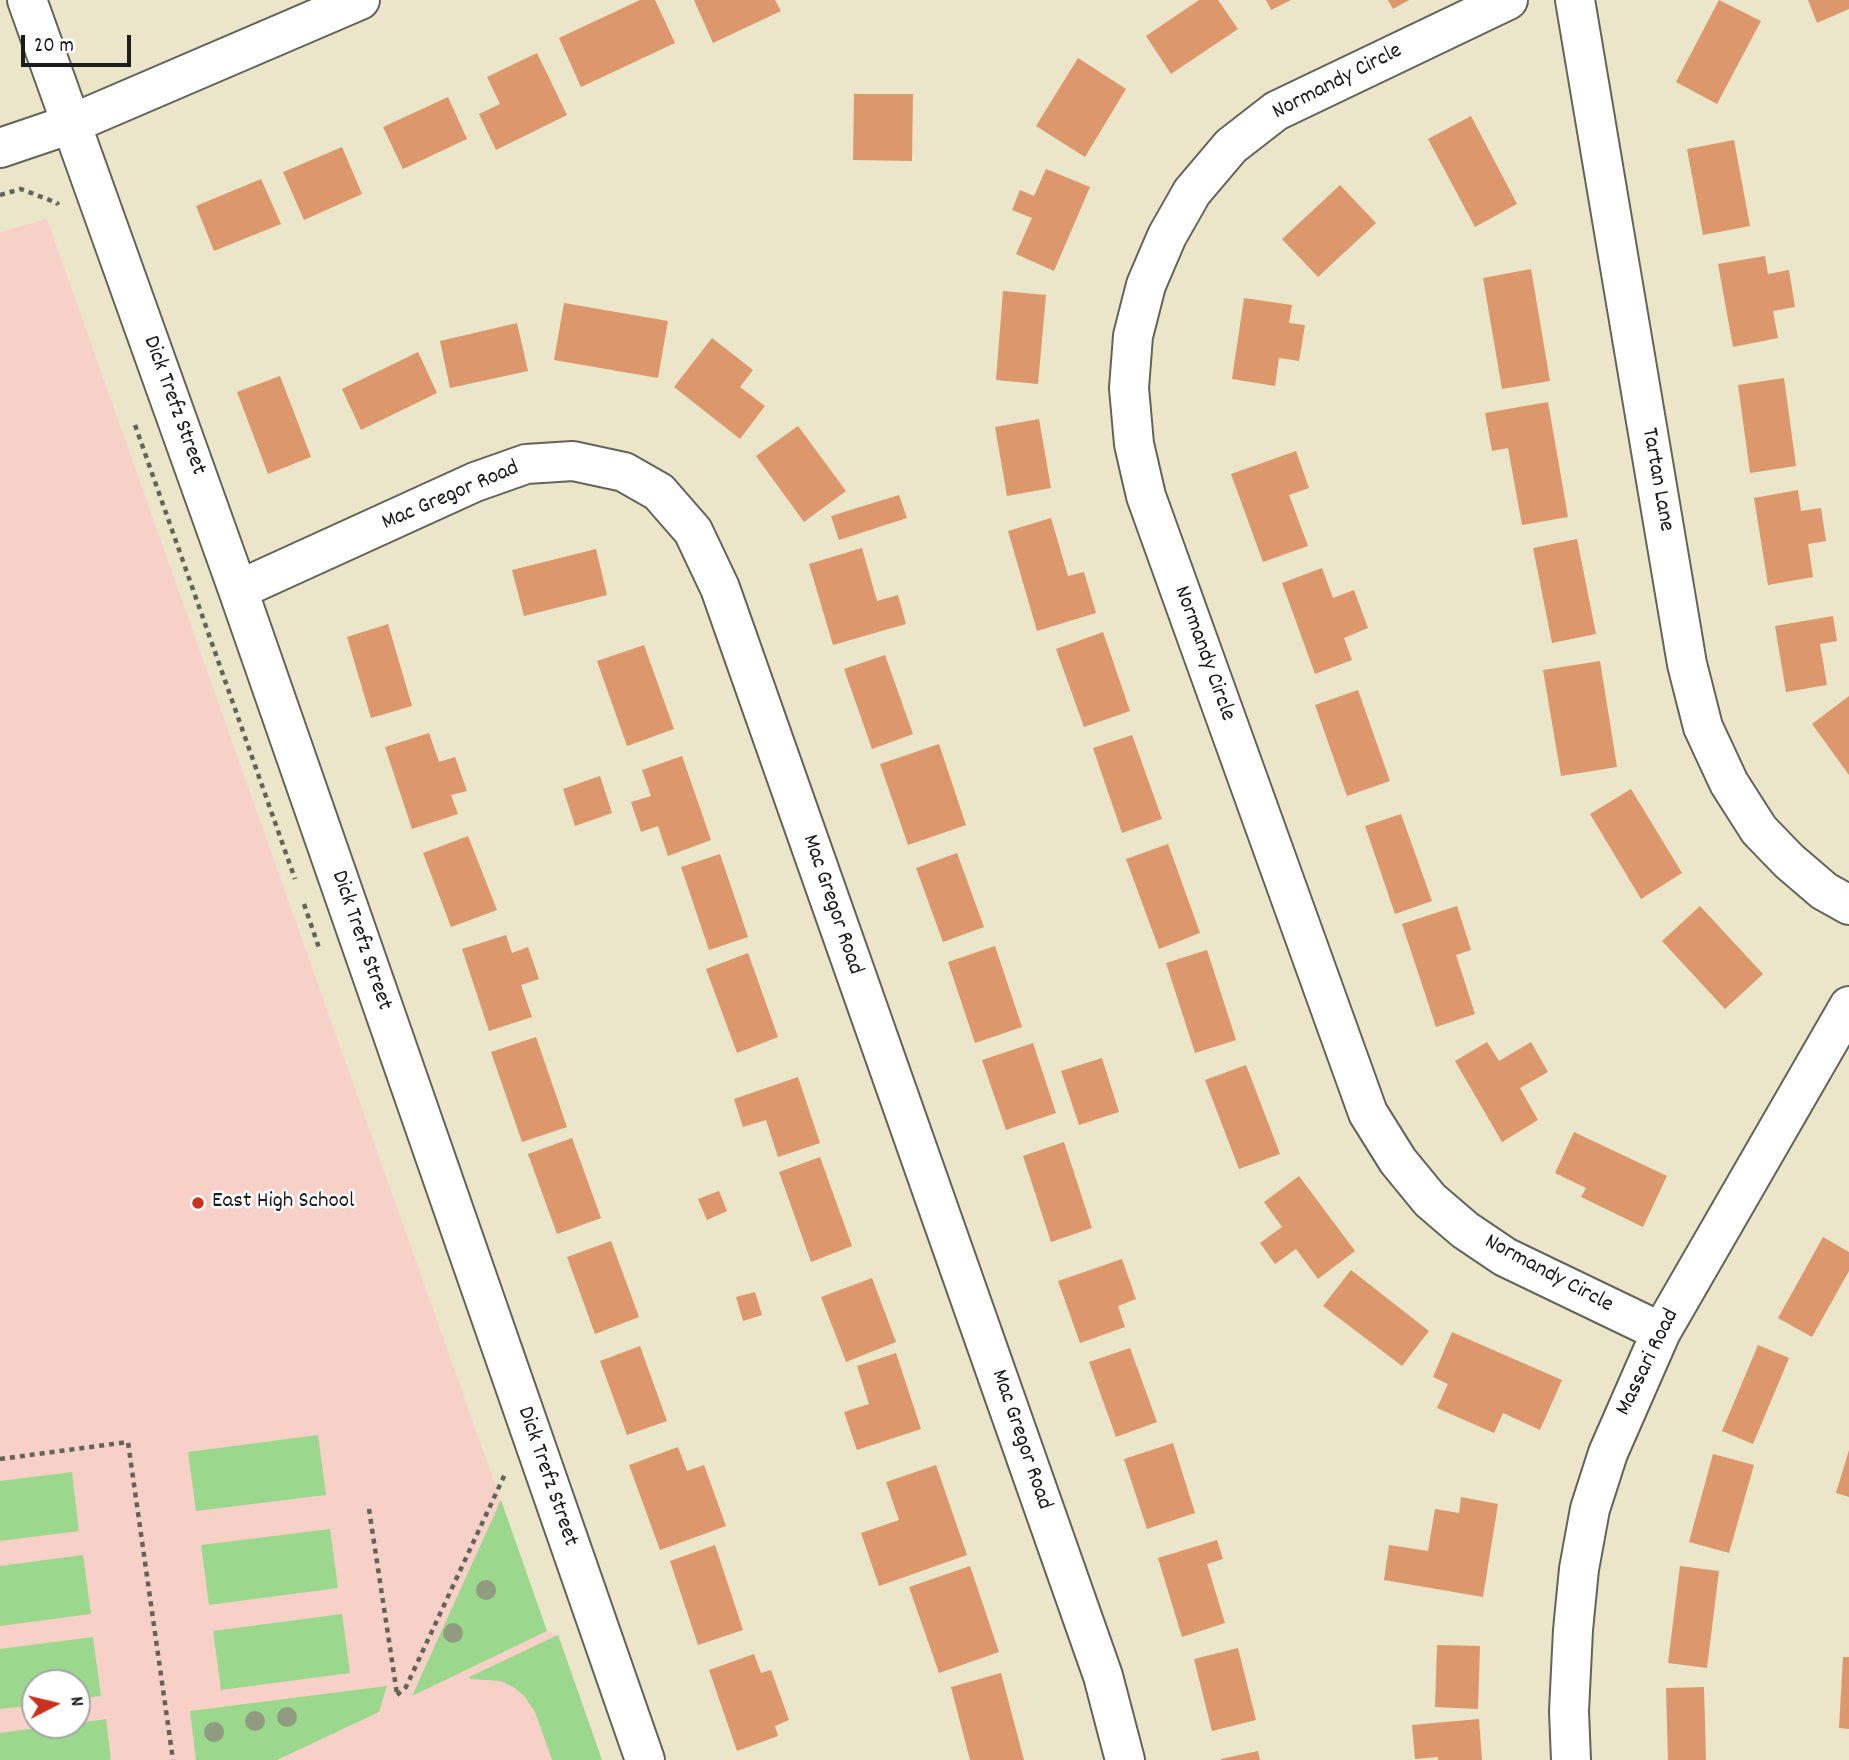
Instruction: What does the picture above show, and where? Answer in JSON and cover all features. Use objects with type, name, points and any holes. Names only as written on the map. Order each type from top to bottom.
[{"type":"street","name":"Dick Trefz Street","points":[[27,0],[238,590],[645,1760]]},
{"type":"street","points":[[0,148],[71,124],[360,0]]},
{"type":"street","name":"Normandy Circle","points":[[1508,0],[1276,111],[1231,146],[1192,192],[1167,236],[1146,285],[1133,336],[1129,388],[1134,444],[1146,496],[1368,1113],[1398,1161],[1430,1200],[1465,1230],[1505,1257],[1661,1332]]},
{"type":"street","name":"Tartan Lane","points":[[1575,0],[1687,664],[1703,727],[1729,783],[1759,830],[1824,891],[1849,905]]},
{"type":"street","name":"Mac Gregor Road","points":[[238,590],[475,482],[527,464],[573,461],[624,472],[659,492],[693,531],[724,601],[1099,1662],[1125,1760]]},
{"type":"street","name":"Massari Road","points":[[1571,1760],[1569,1711],[1579,1569],[1590,1508],[1608,1453],[1661,1332],[1849,1006]]},
{"type":"path","points":[[0,1459],[128,1442],[173,1760]]},
{"type":"path","points":[[369,1509],[397,1695],[406,1687],[506,1474]]},
{"type":"shaded area","name":"East High School","points":[[47,219],[547,1631],[559,1636],[602,1760],[0,1760],[0,232]]},
{"type":"green space","points":[[318,1435],[326,1495],[196,1511],[188,1452]]},
{"type":"green space","points":[[72,1472],[79,1531],[0,1541],[0,1481]]},
{"type":"green space","points":[[501,1500],[547,1631],[412,1696]]},
{"type":"green space","points":[[330,1529],[338,1588],[209,1605],[201,1545]]},
{"type":"green space","points":[[83,1555],[91,1614],[0,1626],[0,1566]]},
{"type":"green space","points":[[342,1614],[350,1673],[221,1690],[213,1631]]},
{"type":"green space","points":[[558,1635],[602,1760],[552,1760],[535,1712],[525,1697],[501,1681],[469,1677]]},
{"type":"green space","points":[[93,1637],[101,1696],[91,1697],[91,1669],[21,1669],[21,1707],[0,1709],[0,1649]]},
{"type":"green space","points":[[387,1686],[379,1712],[277,1760],[196,1760],[190,1711]]},
{"type":"green space","points":[[106,1719],[111,1760],[0,1760],[0,1733],[21,1730],[21,1739],[91,1739],[91,1721]]},
{"type":"building","points":[[640,0],[655,0],[675,43],[581,87],[559,38]]},
{"type":"building","points":[[694,0],[775,0],[781,11],[713,43]]},
{"type":"building","points":[[1199,0],[1218,0],[1238,29],[1171,74],[1146,36]]},
{"type":"building","points":[[1266,0],[1291,0],[1271,10]]},
{"type":"building","points":[[1388,0],[1409,0],[1393,9]]},
{"type":"building","points":[[1719,0],[1761,21],[1717,104],[1676,82]]},
{"type":"building","points":[[1808,0],[1849,0],[1849,9],[1817,23]]},
{"type":"building","points":[[537,53],[567,115],[496,150],[479,114],[500,104],[487,77]]},
{"type":"building","points":[[1078,58],[1126,89],[1085,157],[1036,126]]},
{"type":"building","points":[[854,94],[913,94],[912,161],[853,160]]},
{"type":"building","points":[[448,97],[467,139],[403,169],[383,127]]},
{"type":"building","points":[[1471,116],[1517,204],[1475,227],[1428,139]]},
{"type":"building","points":[[1734,140],[1750,226],[1703,235],[1687,149]]},
{"type":"building","points":[[342,147],[362,194],[304,220],[283,172]]},
{"type":"building","points":[[1046,169],[1090,187],[1054,271],[1016,254],[1032,218],[1012,210],[1020,190],[1034,196]]},
{"type":"building","points":[[261,179],[281,224],[214,251],[196,206]]},
{"type":"building","points":[[1340,185],[1376,223],[1318,277],[1282,239]]},
{"type":"building","points":[[1765,256],[1768,274],[1789,270],[1795,307],[1773,311],[1778,338],[1733,347],[1718,264]]},
{"type":"building","points":[[1531,269],[1550,381],[1502,389],[1483,278]]},
{"type":"building","points":[[1003,291],[1046,295],[1038,384],[996,380]]},
{"type":"building","points":[[1244,298],[1292,305],[1289,323],[1305,325],[1299,361],[1279,358],[1275,386],[1232,379]]},
{"type":"building","points":[[564,303],[668,321],[658,378],[554,360]]},
{"type":"building","points":[[517,323],[528,371],[450,388],[440,341]]},
{"type":"building","points":[[712,338],[753,370],[740,387],[765,406],[740,439],[674,387]]},
{"type":"building","points":[[418,352],[437,393],[361,430],[342,389]]},
{"type":"building","points":[[280,376],[311,457],[268,474],[237,392]]},
{"type":"building","points":[[1784,378],[1796,466],[1750,473],[1738,385]]},
{"type":"building","points":[[1548,402],[1568,517],[1522,525],[1508,448],[1492,451],[1485,413]]},
{"type":"building","points":[[1039,419],[1051,488],[1007,496],[995,427]]},
{"type":"building","points":[[798,426],[846,491],[804,522],[756,456]]},
{"type":"building","points":[[1296,451],[1309,488],[1289,495],[1308,546],[1263,562],[1231,474]]},
{"type":"building","points":[[1798,490],[1801,511],[1821,508],[1826,541],[1808,544],[1813,577],[1768,585],[1754,498]]},
{"type":"building","points":[[899,495],[907,518],[839,540],[831,516]]},
{"type":"building","points":[[1051,518],[1068,576],[1084,572],[1096,613],[1037,631],[1008,531]]},
{"type":"building","points":[[1577,539],[1596,634],[1552,643],[1533,548]]},
{"type":"building","points":[[862,548],[877,601],[898,595],[906,624],[833,645],[809,564]]},
{"type":"building","points":[[596,549],[607,595],[524,616],[512,570]]},
{"type":"building","points":[[1322,568],[1333,598],[1354,590],[1368,628],[1344,638],[1352,660],[1315,674],[1282,583]]},
{"type":"building","points":[[1833,616],[1837,641],[1820,644],[1827,685],[1786,692],[1775,626]]},
{"type":"building","points":[[388,624],[412,706],[371,718],[347,637]]},
{"type":"building","points":[[1103,632],[1130,711],[1084,727],[1056,649]]},
{"type":"building","points":[[644,645],[674,729],[627,746],[597,661]]},
{"type":"building","points":[[885,655],[913,734],[872,749],[844,669]]},
{"type":"building","points":[[1600,661],[1617,767],[1561,776],[1543,670]]},
{"type":"building","points":[[1358,690],[1390,781],[1347,796],[1315,705]]},
{"type":"building","points":[[1849,696],[1849,775],[1812,724]]},
{"type":"building","points":[[429,733],[439,762],[455,757],[467,791],[451,795],[458,814],[412,829],[385,747]]},
{"type":"building","points":[[1132,735],[1162,819],[1122,833],[1093,748]]},
{"type":"building","points":[[939,744],[966,825],[908,845],[880,764]]},
{"type":"building","points":[[682,756],[711,840],[668,856],[658,826],[641,832],[631,802],[651,796],[642,770]]},
{"type":"building","points":[[600,776],[612,813],[575,826],[563,789]]},
{"type":"building","points":[[1631,789],[1682,873],[1641,899],[1590,814]]},
{"type":"building","points":[[1401,814],[1432,901],[1395,914],[1365,826]]},
{"type":"building","points":[[468,836],[497,910],[451,927],[423,853]]},
{"type":"building","points":[[1168,844],[1200,933],[1159,949],[1126,859]]},
{"type":"building","points":[[957,853],[984,927],[943,942],[916,868]]},
{"type":"building","points":[[720,854],[748,937],[709,950],[681,867]]},
{"type":"building","points":[[1457,906],[1471,950],[1456,955],[1475,1014],[1436,1027],[1402,924]]},
{"type":"building","points":[[1700,906],[1763,974],[1725,1009],[1662,941]]},
{"type":"building","points":[[506,935],[512,953],[528,947],[539,979],[521,985],[532,1017],[489,1031],[462,949]]},
{"type":"building","points":[[995,946],[1022,1027],[975,1043],[948,962]]},
{"type":"building","points":[[1207,950],[1236,1040],[1195,1053],[1166,963]]},
{"type":"building","points":[[748,953],[778,1037],[737,1053],[706,969]]},
{"type":"building","points":[[536,1037],[567,1127],[522,1142],[491,1052]]},
{"type":"building","points":[[1487,1042],[1499,1061],[1531,1042],[1548,1072],[1520,1088],[1538,1120],[1502,1142],[1455,1061]]},
{"type":"building","points":[[1033,1043],[1056,1113],[1006,1130],[982,1060]]},
{"type":"building","points":[[1102,1058],[1119,1112],[1079,1125],[1061,1071]]},
{"type":"building","points":[[1246,1065],[1280,1154],[1239,1169],[1205,1080]]},
{"type":"building","points":[[798,1077],[820,1143],[778,1157],[766,1120],[743,1127],[734,1099]]},
{"type":"building","points":[[1574,1132],[1667,1176],[1643,1227],[1581,1197],[1586,1188],[1555,1173]]},
{"type":"building","points":[[572,1138],[601,1218],[557,1234],[528,1154]]},
{"type":"building","points":[[1064,1142],[1092,1228],[1051,1242],[1023,1156]]},
{"type":"building","points":[[820,1157],[852,1246],[811,1262],[779,1172]]},
{"type":"building","points":[[1299,1176],[1355,1251],[1318,1279],[1296,1249],[1275,1264],[1260,1243],[1282,1227],[1264,1202]]},
{"type":"building","points":[[719,1191],[727,1211],[707,1220],[698,1199]]},
{"type":"building","points":[[1823,1237],[1849,1252],[1849,1271],[1812,1337],[1778,1318]]},
{"type":"building","points":[[611,1241],[639,1317],[595,1334],[567,1257]]},
{"type":"building","points":[[1122,1259],[1136,1299],[1118,1306],[1125,1327],[1080,1343],[1058,1281]]},
{"type":"building","points":[[1351,1270],[1429,1331],[1402,1366],[1323,1306]]},
{"type":"building","points":[[872,1278],[896,1342],[846,1362],[821,1297]]},
{"type":"building","points":[[755,1292],[762,1315],[743,1321],[736,1297]]},
{"type":"building","points":[[1452,1332],[1562,1380],[1540,1430],[1503,1413],[1494,1433],[1437,1408],[1448,1384],[1433,1377]]},
{"type":"building","points":[[1758,1345],[1789,1358],[1753,1444],[1722,1431]]},
{"type":"building","points":[[640,1346],[667,1421],[627,1435],[600,1361]]},
{"type":"building","points":[[1130,1348],[1157,1422],[1116,1437],[1089,1362]]},
{"type":"building","points":[[896,1353],[921,1429],[857,1450],[844,1412],[869,1404],[857,1366]]},
{"type":"building","points":[[1173,1443],[1195,1513],[1147,1529],[1124,1459]]},
{"type":"building","points":[[678,1447],[687,1471],[704,1465],[726,1526],[660,1550],[629,1465]]},
{"type":"building","points":[[1849,1450],[1849,1497],[1836,1493]]},
{"type":"building","points":[[1713,1454],[1754,1465],[1729,1553],[1689,1542]]},
{"type":"building","points":[[936,1465],[967,1555],[879,1586],[861,1533],[899,1520],[886,1482]]},
{"type":"building","points":[[1461,1497],[1498,1504],[1483,1597],[1384,1580],[1389,1545],[1428,1551],[1435,1509],[1459,1513]]},
{"type":"building","points":[[1217,1540],[1223,1559],[1207,1564],[1225,1623],[1182,1637],[1158,1558]]},
{"type":"building","points":[[715,1545],[743,1630],[698,1645],[670,1561]]},
{"type":"building","points":[[970,1566],[999,1652],[939,1673],[909,1587]]},
{"type":"building","points":[[1680,1566],[1719,1571],[1707,1668],[1668,1663]]},
{"type":"building","points":[[1437,1645],[1480,1646],[1478,1709],[1435,1707]]},
{"type":"building","points":[[1238,1648],[1256,1720],[1212,1731],[1194,1659]]},
{"type":"building","points":[[754,1654],[761,1673],[771,1670],[789,1720],[775,1726],[778,1736],[737,1751],[709,1670]]},
{"type":"building","points":[[1843,1657],[1849,1657],[1849,1729],[1839,1728]]},
{"type":"building","points":[[1001,1673],[1024,1760],[970,1760],[951,1687]]},
{"type":"building","points":[[1704,1687],[1706,1760],[1668,1760],[1666,1688]]},
{"type":"building","points":[[1479,1719],[1482,1760],[1438,1760],[1438,1757],[1415,1759],[1412,1725]]},
{"type":"building","points":[[1258,1751],[1260,1760],[1221,1760],[1221,1759]]},
{"type":"place","name":"East High School","points":[[198,1203]]}]
